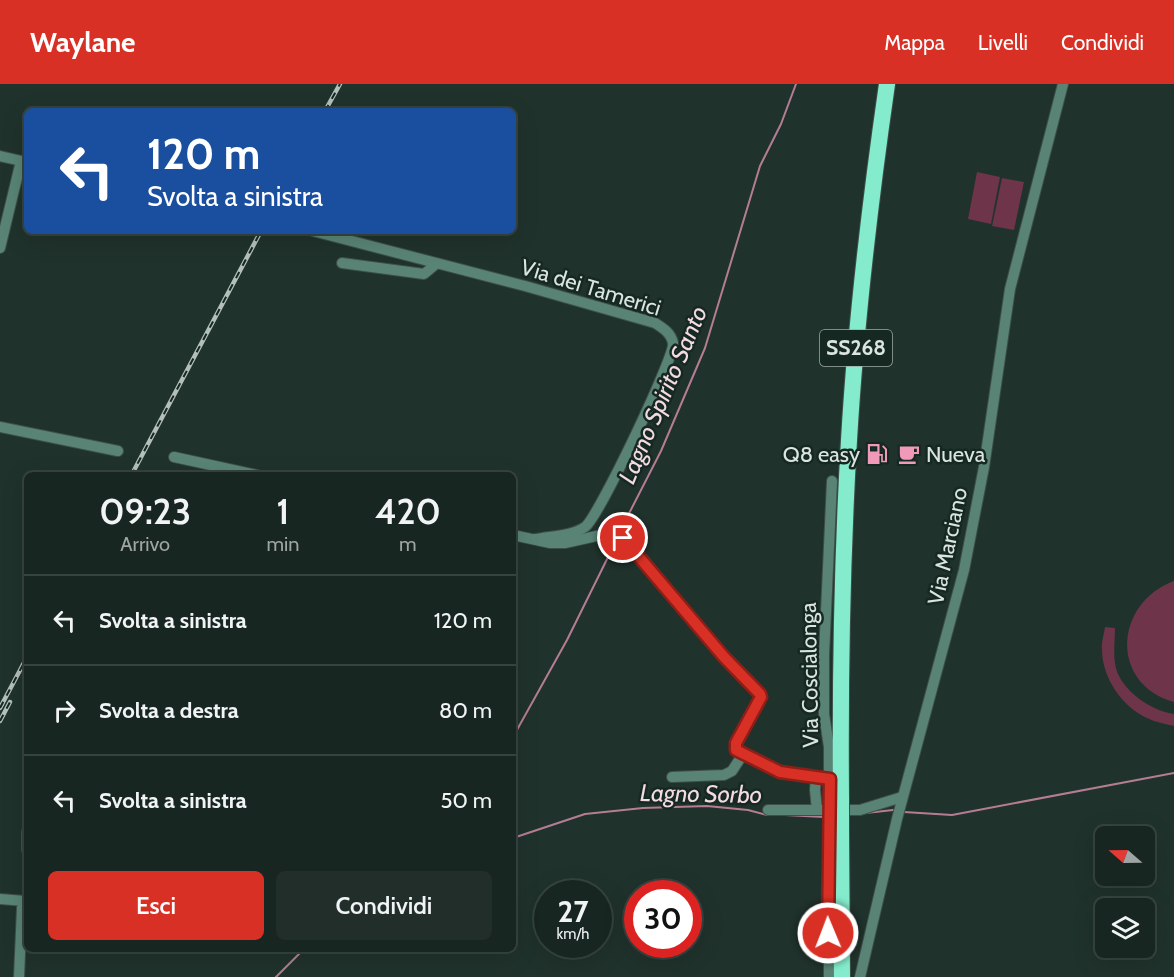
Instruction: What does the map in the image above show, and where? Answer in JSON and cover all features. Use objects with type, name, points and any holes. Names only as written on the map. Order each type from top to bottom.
[{"type":"highway","name":"SS268","points":[[842,977],[835,796],[849,440],[866,254],[887,84]]},
{"type":"street","name":"Via Marciano","points":[[860,977],[902,797],[938,674],[964,570],[984,467],[1010,289],[1035,184],[1063,84]]},
{"type":"street","points":[[0,156],[24,162],[0,248]]},
{"type":"street","name":"Via dei Tamerici","points":[[324,234],[525,286],[655,323],[671,336],[673,350],[663,375],[601,505],[586,527],[576,532],[536,539]]},
{"type":"street","points":[[342,263],[424,274],[436,264]]},
{"type":"street","points":[[0,427],[118,451]]},
{"type":"street","points":[[174,457],[243,472]]},
{"type":"street","name":"Via Coscialonga","points":[[832,481],[824,655],[824,714],[829,747],[830,779],[835,796]]},
{"type":"street","points":[[516,536],[550,543],[565,543],[601,535],[623,538],[628,541],[724,657],[760,694],[761,697],[735,748],[780,772],[830,779]]},
{"type":"street","points":[[672,777],[724,776],[732,771],[743,754]]},
{"type":"street","points":[[816,777],[817,810]]},
{"type":"street","points":[[768,810],[860,810],[902,797]]},
{"type":"street","points":[[829,977],[835,827]]},
{"type":"street","points":[[0,899],[24,904]]},
{"type":"street","points":[[19,977],[24,916]]},
{"type":"shaded area","points":[[977,172],[1000,177],[991,224],[968,219]]},
{"type":"shaded area","points":[[1002,178],[1024,182],[1014,230],[992,226]]},
{"type":"shaded area","points":[[1174,581],[1174,702],[1153,693],[1138,679],[1130,662],[1127,643],[1130,624],[1140,607],[1154,592]]},
{"type":"shaded area","points":[[1105,627],[1115,628],[1115,663],[1122,682],[1150,706],[1174,714],[1174,726],[1153,721],[1138,713],[1129,707],[1115,690],[1103,660],[1102,644]]},
{"type":"waterway","name":"Lagno Spirito Santo","points":[[619,533],[661,451],[705,348],[760,166],[781,124],[796,84]]},
{"type":"waterway","name":"Lagno Spirito Santo","points":[[516,732],[567,640],[616,541]]},
{"type":"waterway","name":"Lagno Sorbo","points":[[904,812],[952,815],[1174,773]]},
{"type":"waterway","name":"Lagno Sorbo","points":[[516,837],[585,814],[643,808],[707,806],[748,810],[767,815]]},
{"type":"waterway","name":"Lagno Sorbo","points":[[866,813],[893,810]]},
{"type":"waterway","name":"Lagno Sorbo","points":[[785,815],[824,817]]},
{"type":"waterway","name":"Lagno Spirito Santo","points":[[276,977],[301,952]]},
{"type":"railway","points":[[327,108],[340,84]]},
{"type":"railway","points":[[133,472],[259,234]]},
{"type":"railway","points":[[0,708],[24,663]]},
{"type":"railway","points":[[0,721],[10,702]]},
{"type":"place","name":"Q8 easy","points":[[877,454]]},
{"type":"place","name":"Nueva","points":[[909,454]]},
{"type":"route","points":[[623,538],[628,541],[724,657],[760,694],[761,697],[736,743],[736,750],[780,772],[830,779],[828,933]]}]
